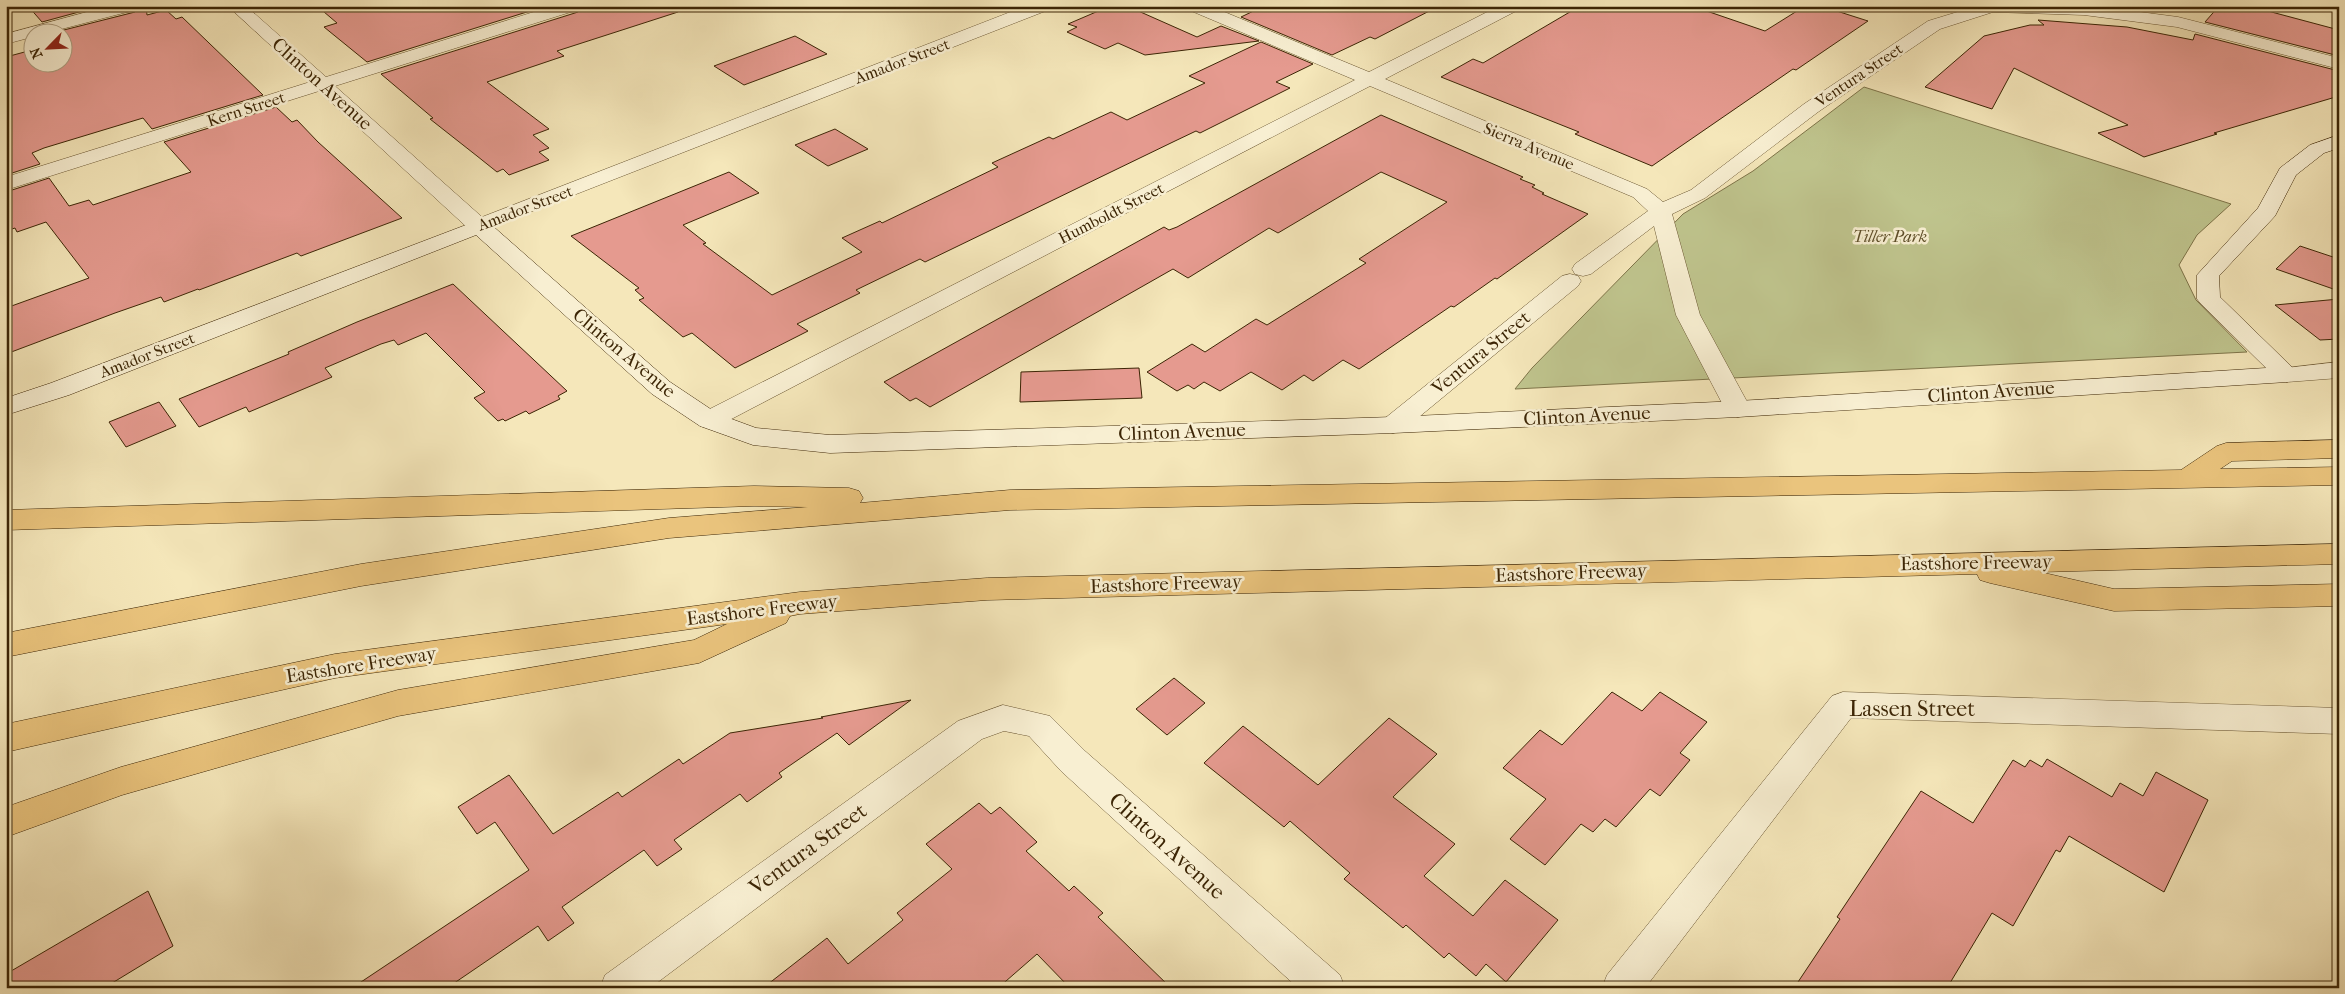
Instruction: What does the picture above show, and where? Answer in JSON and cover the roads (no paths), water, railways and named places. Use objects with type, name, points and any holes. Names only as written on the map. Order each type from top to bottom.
[{"type":"highway","points":[[2185,480],[2226,452],[2339,449]]},
{"type":"highway","points":[[6,520],[754,496],[1010,500],[2339,476]]},
{"type":"highway","points":[[6,645],[361,575],[668,528],[1010,500]]},
{"type":"highway","name":"Eastshore Freeway","points":[[6,738],[336,666],[800,603],[987,589],[2339,554]]},
{"type":"highway","points":[[1950,563],[2114,600],[2339,594]]},
{"type":"highway","points":[[6,822],[121,781],[398,703],[699,650],[800,603]]},
{"type":"street","points":[[6,39],[129,6]]},
{"type":"street","name":"Clinton Avenue","points":[[236,6],[321,85],[661,388],[710,420],[753,436],[830,444],[1393,425],[1738,409],[2339,370]]},
{"type":"street","name":"Kern Street","points":[[6,184],[571,6]]},
{"type":"street","name":"Amador Street","points":[[6,407],[60,389],[1042,6]]},
{"type":"street","name":"Sierra Avenue","points":[[1195,6],[1640,193],[1661,211]]},
{"type":"street","name":"Humboldt Street","points":[[710,420],[1512,6]]},
{"type":"street","name":"Ventura Street","points":[[1393,425],[1577,275],[1661,211],[1698,194],[1811,108],[1934,25],[1992,8],[2177,14],[2339,64]]},
{"type":"street","points":[[2286,374],[2209,299],[2208,275],[2267,210],[2287,172],[2317,149],[2339,141]]},
{"type":"street","points":[[1661,211],[1688,315],[1738,409]]},
{"type":"street","name":"Lassen Street","points":[[1621,988],[1842,705],[2339,721]]},
{"type":"street","name":"Clinton Avenue","points":[[1003,718],[1039,725],[1073,761],[1326,988]]},
{"type":"street","name":"Ventura Street","points":[[619,988],[970,730],[1003,718]]},
{"type":"park label","name":"Tiller Park","points":[[1890,236]]}]
